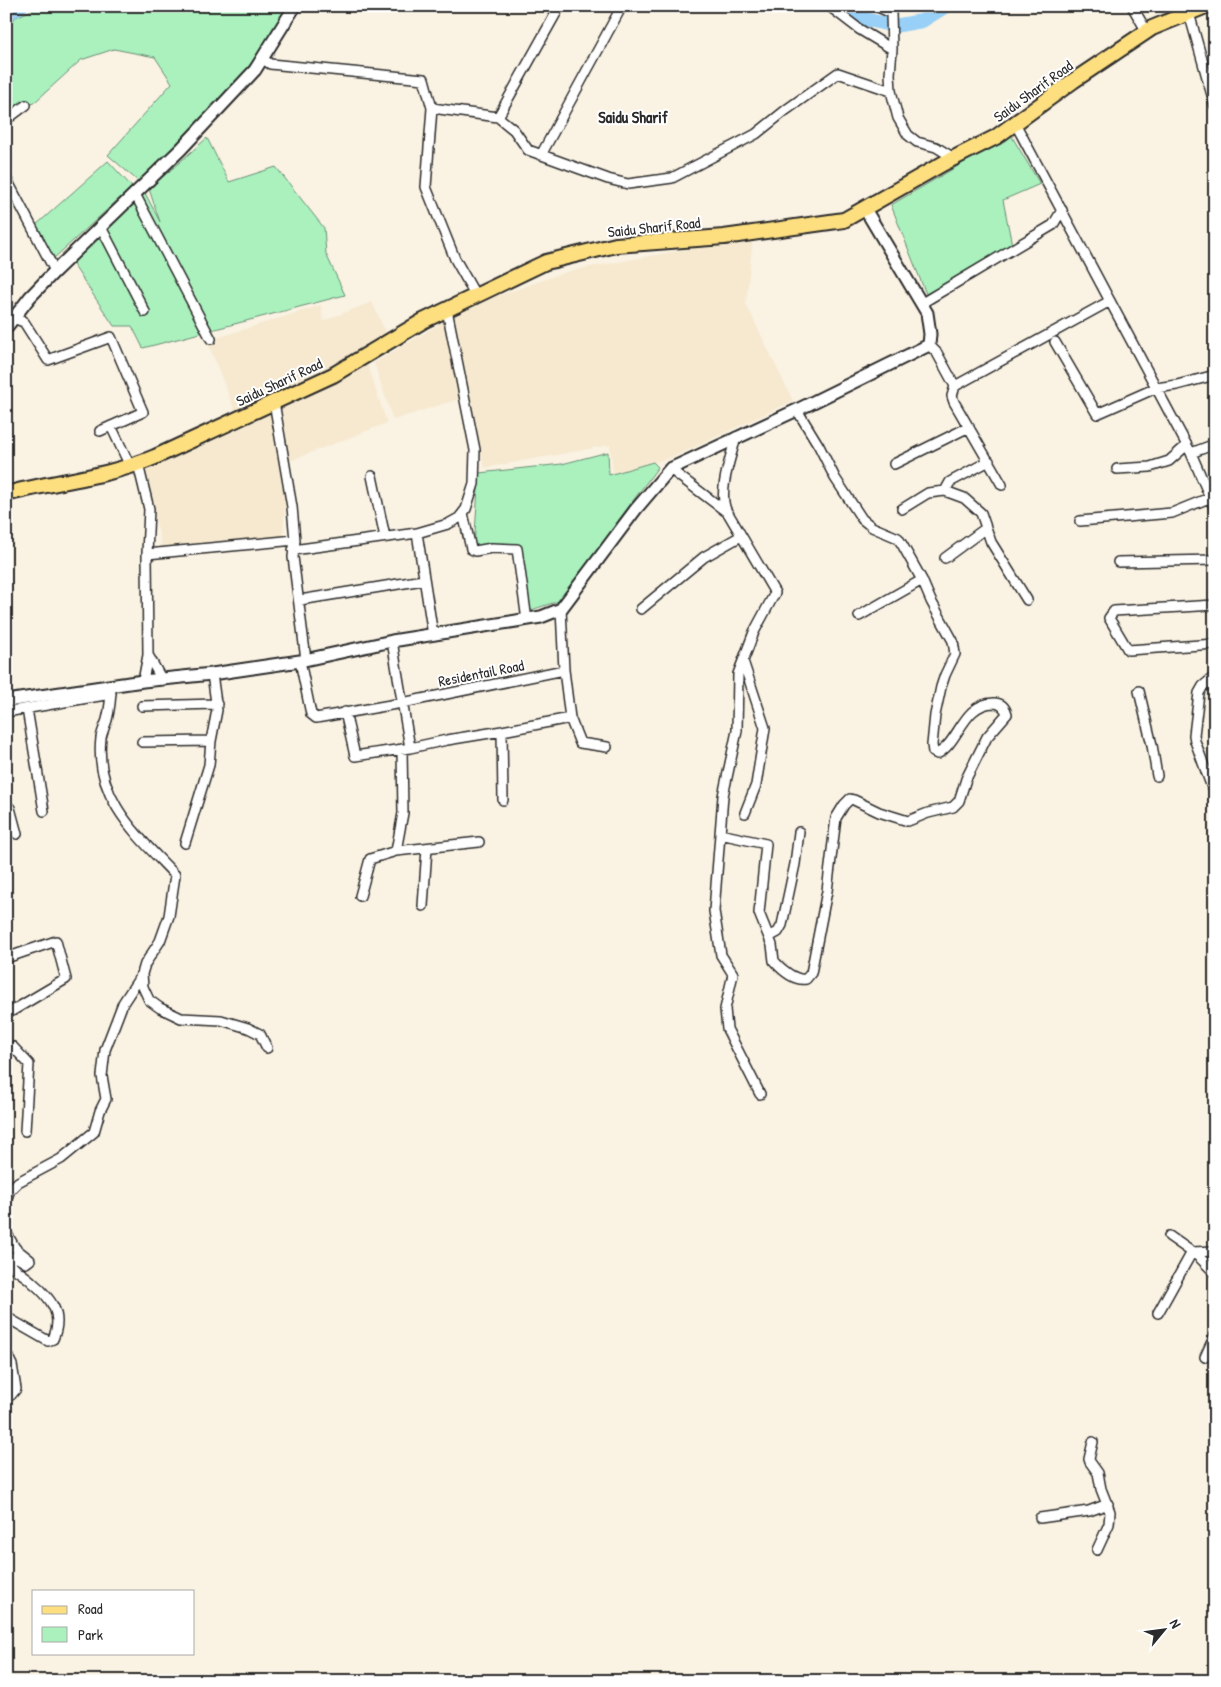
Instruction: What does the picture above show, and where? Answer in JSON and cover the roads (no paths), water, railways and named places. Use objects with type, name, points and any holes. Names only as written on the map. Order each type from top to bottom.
[{"type":"main road","name":"Saidu Sharif Road","points":[[81,481],[136,466],[244,418],[333,375],[423,321],[546,262],[616,245],[724,236],[844,220],[954,158],[996,137],[1073,81],[1152,28],[1206,6]]},
{"type":"main road","points":[[6,494],[81,481]]},
{"type":"main road","points":[[6,501],[81,481]]},
{"type":"street","points":[[6,328],[30,297],[55,271],[182,149],[248,78],[279,34],[295,6]]},
{"type":"street","points":[[498,117],[560,6]]},
{"type":"street","points":[[542,155],[622,6]]},
{"type":"street","points":[[829,6],[859,29],[892,48]]},
{"type":"street","points":[[876,6],[891,11],[891,91],[898,118],[908,135],[917,142],[936,147],[954,158]]},
{"type":"street","points":[[1132,6],[1147,32]]},
{"type":"street","points":[[1189,13],[1215,106]]},
{"type":"street","points":[[262,58],[270,64],[424,79],[432,108],[426,187],[455,259],[476,296]]},
{"type":"street","points":[[432,108],[498,117],[514,130],[528,150],[608,179],[628,184],[672,178],[756,134],[838,73],[891,91]]},
{"type":"street","points":[[6,120],[26,105]]},
{"type":"street","points":[[1015,123],[1189,449],[1215,509]]},
{"type":"street","points":[[6,178],[55,271]]},
{"type":"street","points":[[135,194],[211,339]]},
{"type":"street","points":[[866,208],[922,303],[929,322],[929,345],[937,353],[955,386]]},
{"type":"street","points":[[922,303],[1053,225],[1062,210]]},
{"type":"street","points":[[101,226],[145,312]]},
{"type":"street","points":[[1002,485],[954,402],[952,396],[955,386],[1110,301]]},
{"type":"street","points":[[293,550],[417,534],[448,524],[463,514],[474,484],[475,450],[447,310]]},
{"type":"street","points":[[13,318],[24,322],[48,360],[111,336],[144,412],[100,431]]},
{"type":"street","points":[[1055,342],[1097,414],[1156,388],[1177,385],[1215,375]]},
{"type":"street","points":[[6,712],[111,690],[143,681],[212,674],[303,660],[392,641],[541,618],[561,610],[636,509],[670,469],[797,410],[929,345]]},
{"type":"street","points":[[274,402],[292,507],[295,540],[293,550],[300,600],[303,660]]},
{"type":"street","points":[[720,834],[766,844],[759,913],[772,945],[773,957],[777,964],[798,979],[804,980],[811,973],[827,891],[836,818],[844,805],[850,800],[854,800],[879,812],[908,821],[953,807],[959,801],[966,779],[987,737],[1007,714],[1005,708],[1000,704],[980,705],[967,718],[944,750],[937,754],[933,752],[935,715],[941,687],[956,654],[953,641],[931,601],[913,561],[898,538],[872,528],[862,519],[835,478],[797,410]]},
{"type":"street","points":[[112,426],[136,466],[149,509],[147,554],[148,655],[143,681]]},
{"type":"street","points":[[894,464],[969,427]]},
{"type":"street","points":[[736,437],[723,494],[724,505],[775,593],[754,632],[738,674],[737,731],[723,796],[714,911],[721,955],[733,974],[725,1010],[727,1029],[760,1094]]},
{"type":"street","points":[[1117,470],[1150,466],[1169,461],[1189,449],[1215,444]]},
{"type":"street","points":[[945,491],[950,482],[989,461]]},
{"type":"street","points":[[670,469],[728,513]]},
{"type":"street","points":[[372,476],[385,537]]},
{"type":"street","points":[[902,508],[928,493],[945,491],[964,498],[981,513],[991,542],[1027,600]]},
{"type":"street","points":[[1080,522],[1172,513],[1209,498]]},
{"type":"street","points":[[463,514],[471,549],[475,551],[492,548],[517,549],[527,620]]},
{"type":"street","points":[[945,558],[986,528]]},
{"type":"street","points":[[417,534],[433,634]]},
{"type":"street","points":[[641,609],[704,557],[741,536]]},
{"type":"street","points":[[147,554],[295,540]]},
{"type":"street","points":[[1118,562],[1215,560]]},
{"type":"street","points":[[300,600],[424,580]]},
{"type":"street","points":[[859,616],[922,580]]},
{"type":"street","points":[[1215,605],[1114,612],[1109,618],[1128,650],[1215,644]]},
{"type":"street","points":[[561,610],[564,670],[570,718],[580,743],[607,747]]},
{"type":"street","points":[[392,641],[402,703],[406,748],[403,813],[396,852]]},
{"type":"street","points":[[148,655],[162,680]]},
{"type":"street","name":"Residentail Road","points":[[303,660],[313,717],[316,718],[402,703],[564,670]]},
{"type":"street","points":[[743,661],[765,728],[756,785],[744,813]]},
{"type":"street","points":[[185,843],[209,765],[217,704],[212,674]]},
{"type":"street","points":[[1212,678],[1215,692]]},
{"type":"street","points":[[1211,785],[1194,735],[1199,692],[1212,678]]},
{"type":"street","points":[[6,702],[111,690]]},
{"type":"street","points":[[6,1200],[10,1190],[18,1182],[61,1159],[94,1132],[100,1110],[106,1100],[102,1076],[105,1050],[123,1003],[160,941],[169,916],[175,874],[120,814],[110,797],[101,770],[101,736],[110,710],[111,690]]},
{"type":"street","points":[[1139,691],[1157,776]]},
{"type":"street","points":[[142,706],[217,704]]},
{"type":"street","points":[[27,709],[44,811]]},
{"type":"street","points":[[345,712],[355,756],[502,732],[570,718]]},
{"type":"street","points":[[502,732],[503,800]]},
{"type":"street","points":[[142,742],[211,741]]},
{"type":"street","points":[[6,805],[10,808],[16,834]]},
{"type":"street","points":[[769,937],[778,932],[782,925],[795,864],[799,832]]},
{"type":"street","points":[[360,896],[370,859],[396,852],[479,842]]},
{"type":"street","points":[[423,906],[427,848]]},
{"type":"street","points":[[6,958],[56,941],[66,979],[12,1011]]},
{"type":"street","points":[[142,974],[143,987],[149,1000],[160,1008],[181,1018],[221,1020],[248,1028],[260,1034],[267,1048]]},
{"type":"street","points":[[6,1051],[13,1047],[29,1064],[25,1131]]},
{"type":"street","points":[[6,1232],[15,1248],[30,1260],[26,1263],[16,1257],[8,1257],[6,1258],[10,1265],[32,1281],[57,1311],[53,1340],[48,1341],[6,1317]]},
{"type":"street","points":[[1169,1236],[1192,1252],[1215,1273]]},
{"type":"street","points":[[1192,1252],[1215,1251]]},
{"type":"street","points":[[1158,1313],[1192,1252]]},
{"type":"street","points":[[1205,1357],[1215,1335]]},
{"type":"street","points":[[6,1353],[12,1365],[16,1389],[12,1395],[6,1396]]},
{"type":"street","points":[[1093,1442],[1089,1459],[1098,1472],[1101,1489],[1110,1512],[1109,1524],[1097,1550]]},
{"type":"street","points":[[1040,1518],[1089,1511],[1108,1504]]},
{"type":"waterway","points":[[6,15],[21,6]]},
{"type":"waterway","points":[[851,6],[861,18],[894,26],[922,21],[946,6]]},
{"type":"district","name":"Saidu Sharif","points":[[633,117]]}]
